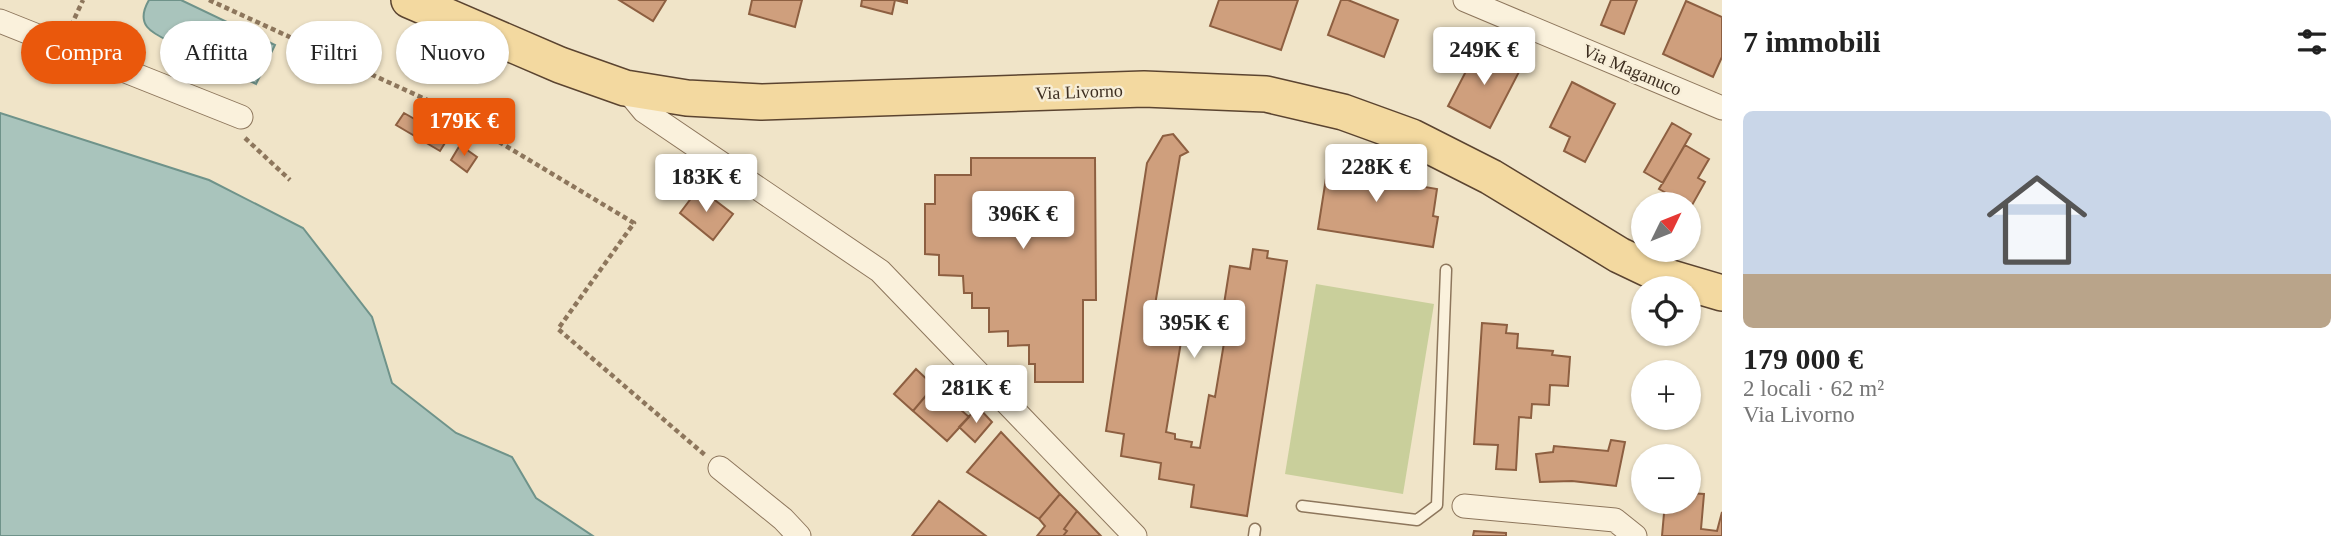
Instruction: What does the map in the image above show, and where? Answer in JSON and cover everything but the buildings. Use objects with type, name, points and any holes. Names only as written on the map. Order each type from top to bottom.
[{"type":"main road","name":"Via Livorno","points":[[410,0],[560,65],[625,88],[687,98],[761,102],[1144,89],[1266,94],[1343,112],[1412,137],[1491,177],[1619,256],[1661,275],[1722,293]]},
{"type":"street","name":"Via Maganuco","points":[[1465,0],[1722,108]]},
{"type":"street","points":[[0,21],[239,124]]},
{"type":"street","points":[[625,88],[644,111],[880,271],[1135,536]]},
{"type":"street","points":[[720,468],[783,519],[799,536]]},
{"type":"street","points":[[1464,506],[1615,520],[1635,536]]},
{"type":"lane","points":[[1437,505],[1446,270]]},
{"type":"lane","points":[[1302,506],[1417,520],[1437,505],[1464,506]]},
{"type":"path","points":[[209,0],[436,104],[634,223],[558,329],[720,468]]},
{"type":"path","points":[[239,124],[290,180]]},
{"type":"green space","points":[[1316,284],[1434,304],[1403,494],[1285,474]]},
{"type":"water","points":[[149,0],[181,0],[225,21],[160,21],[160,36],[146,25],[145,10]]},
{"type":"water","points":[[0,113],[209,180],[303,228],[372,317],[392,383],[456,433],[512,457],[536,498],[593,536],[0,536]]}]
